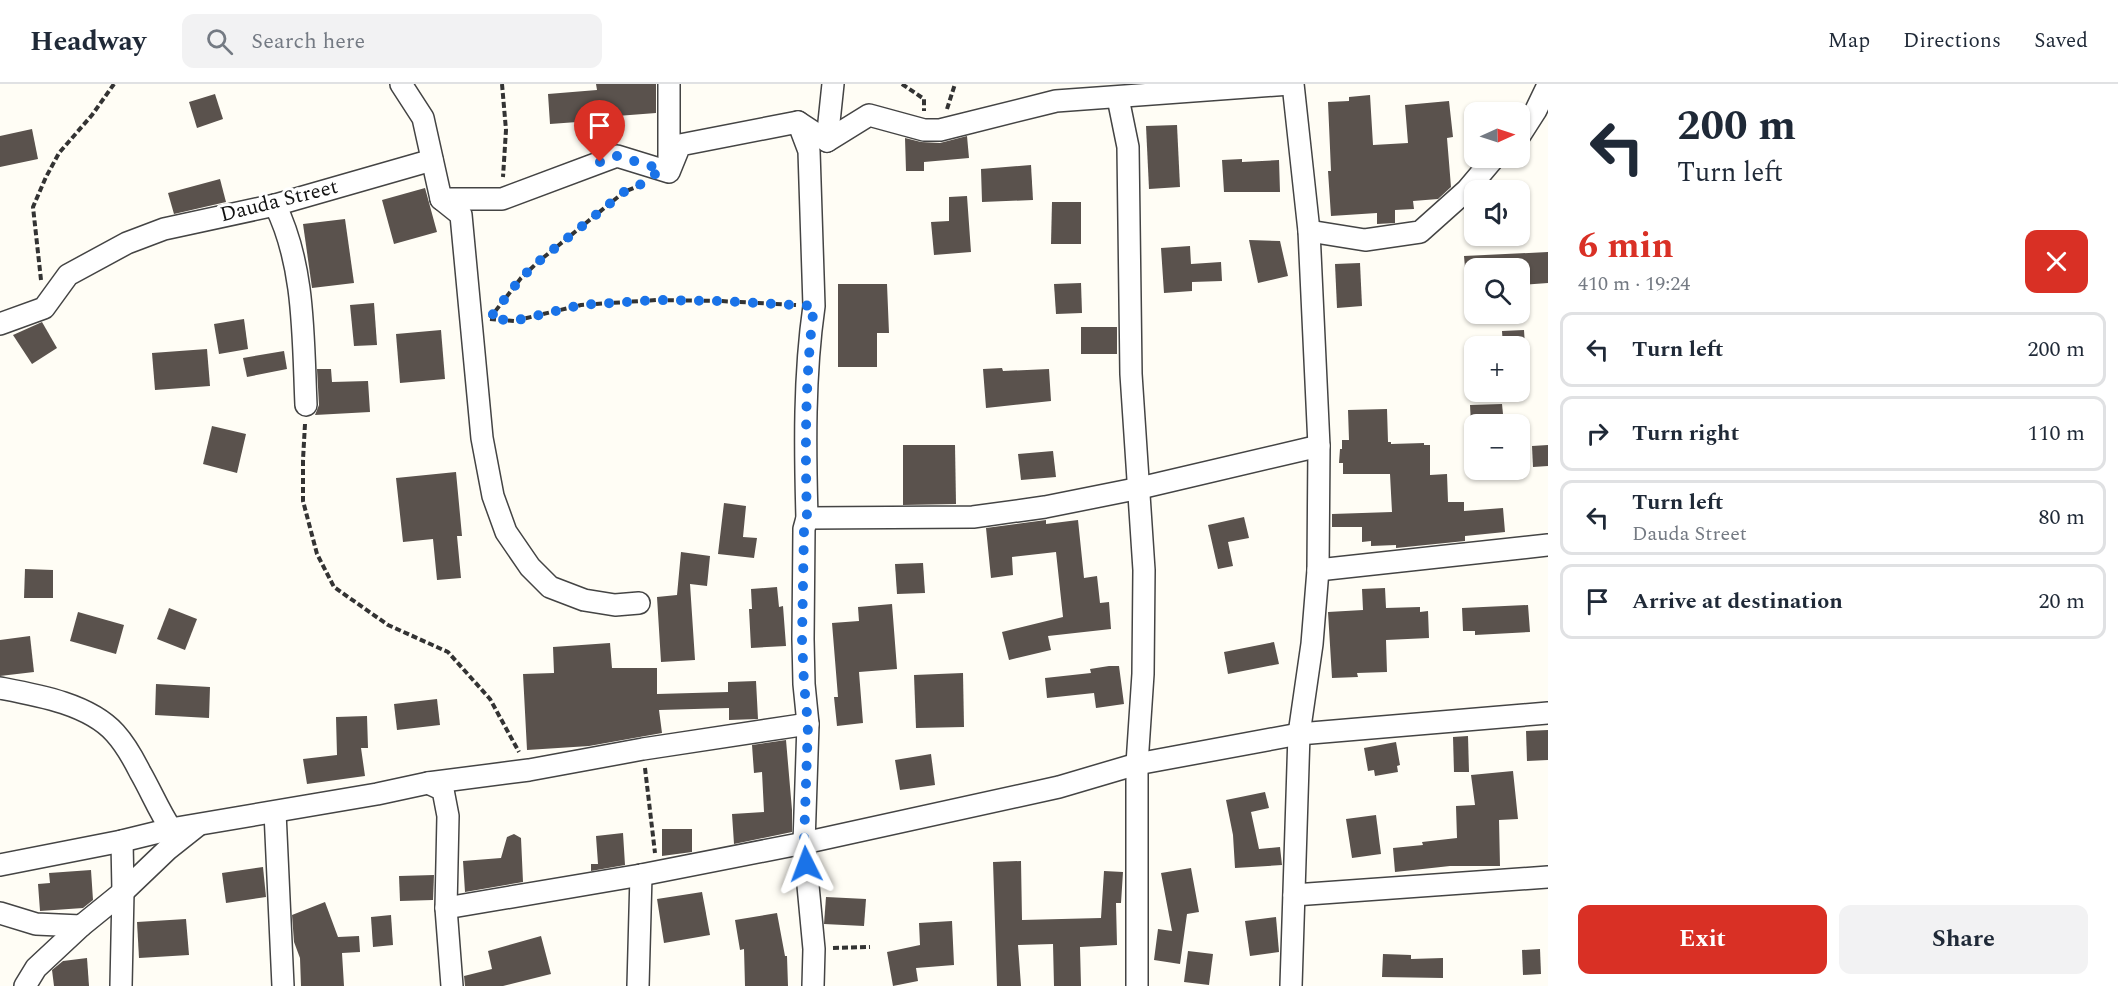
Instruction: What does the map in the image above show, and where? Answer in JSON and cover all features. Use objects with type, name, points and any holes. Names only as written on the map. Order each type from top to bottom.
[{"type":"street","points":[[401,84],[423,118],[441,199],[461,215],[482,438],[494,496],[506,532],[530,567],[550,587],[584,600],[615,604],[639,603]]},
{"type":"street","points":[[665,171],[669,84]]},
{"type":"street","points":[[828,141],[833,84]]},
{"type":"street","points":[[828,141],[869,114],[924,130],[940,130],[1056,101],[1118,98],[1190,88],[1292,84],[1309,231],[1319,446],[1318,570],[1312,644],[1299,734],[1290,986]]},
{"type":"street","points":[[1530,119],[1548,85]]},
{"type":"street","points":[[1118,98],[1128,147],[1131,374],[1144,570],[1143,651],[1137,764],[1137,986]]},
{"type":"street","points":[[665,171],[680,146],[798,122],[828,141]]},
{"type":"street","points":[[798,122],[809,151],[814,306],[805,454],[807,518],[804,529],[802,639],[808,724],[804,843],[814,949],[813,986]]},
{"type":"street","points":[[441,199],[502,199],[617,156],[665,171]]},
{"type":"street","name":"Dauda Street","points":[[44,308],[68,275],[127,243],[164,229],[275,205],[432,160]]},
{"type":"street","points":[[1309,231],[1365,240],[1420,232],[1467,190],[1486,168]]},
{"type":"street","points":[[275,205],[286,227],[294,258],[303,334],[306,405]]},
{"type":"street","points":[[0,324],[44,308]]},
{"type":"street","points":[[807,518],[973,517],[1045,507],[1140,488],[1319,446]]},
{"type":"street","points":[[1318,570],[1548,545]]},
{"type":"street","points":[[0,688],[43,696],[83,710],[113,731],[141,773],[160,813],[171,829]]},
{"type":"street","points":[[446,908],[649,873],[804,843],[1059,787],[1137,764],[1299,734],[1548,713]]},
{"type":"street","points":[[0,865],[171,829],[429,783],[529,770],[643,749],[808,724]]},
{"type":"street","points":[[429,783],[443,790],[448,816],[446,908],[452,986]]},
{"type":"street","points":[[275,812],[282,986]]},
{"type":"street","points":[[25,986],[36,968],[81,926],[123,892],[168,849],[200,824]]},
{"type":"street","points":[[121,986],[122,841]]},
{"type":"street","points":[[638,986],[649,873]]},
{"type":"street","points":[[1294,896],[1548,877]]},
{"type":"street","points":[[0,913],[36,924],[81,926]]},
{"type":"path","points":[[44,308],[33,207],[59,153],[92,115],[114,84]]},
{"type":"path","points":[[502,84],[506,130],[502,199]]},
{"type":"path","points":[[902,84],[924,99],[924,130]]},
{"type":"path","points":[[490,318],[521,278],[538,262],[624,192],[665,171]]},
{"type":"path","points":[[469,307],[490,318],[514,321],[581,305],[656,300],[814,306]]},
{"type":"path","points":[[306,405],[303,501],[317,554],[334,586],[388,625],[448,652],[490,699],[529,770]]},
{"type":"path","points":[[643,749],[649,873]]},
{"type":"path","points":[[814,949],[870,947]]},
{"type":"building","points":[[596,84],[656,84],[656,113],[550,124],[548,94],[597,90]]},
{"type":"building","points":[[215,94],[223,119],[197,128],[189,102]]},
{"type":"building","points":[[1370,95],[1373,145],[1408,143],[1405,105],[1449,101],[1453,137],[1447,138],[1451,187],[1438,199],[1413,201],[1414,209],[1395,210],[1395,223],[1377,224],[1377,213],[1331,216],[1328,171],[1331,171],[1328,102],[1349,101],[1349,97]]},
{"type":"building","points":[[1177,125],[1180,187],[1149,189],[1146,126]]},
{"type":"building","points":[[32,129],[38,159],[0,167],[0,136]]},
{"type":"building","points":[[967,136],[969,158],[924,162],[924,171],[906,171],[905,138],[940,143]]},
{"type":"building","points":[[1242,159],[1242,162],[1279,160],[1280,192],[1224,192],[1222,160]]},
{"type":"building","points":[[1031,165],[1033,200],[982,202],[981,169]]},
{"type":"building","points":[[220,179],[226,202],[174,214],[168,193]]},
{"type":"building","points":[[425,188],[437,232],[394,244],[382,200]]},
{"type":"building","points":[[967,196],[971,252],[934,255],[931,222],[949,221],[949,197]]},
{"type":"building","points":[[1052,202],[1081,202],[1081,244],[1051,244]]},
{"type":"building","points":[[345,219],[354,283],[312,288],[303,224]]},
{"type":"building","points":[[1249,240],[1280,241],[1288,276],[1258,283]]},
{"type":"building","points":[[1190,246],[1191,264],[1221,262],[1222,281],[1192,282],[1192,291],[1164,293],[1161,248]]},
{"type":"building","points":[[1548,252],[1548,283],[1530,284],[1530,258],[1464,258],[1464,256]]},
{"type":"building","points":[[1360,263],[1362,306],[1337,308],[1335,264]]},
{"type":"building","points":[[1081,283],[1082,313],[1056,314],[1054,284]]},
{"type":"building","points":[[838,284],[887,284],[889,333],[877,333],[877,367],[838,367]]},
{"type":"building","points":[[374,303],[377,345],[354,346],[350,305]]},
{"type":"building","points":[[244,319],[248,349],[219,354],[214,324]]},
{"type":"building","points":[[42,322],[57,348],[32,364],[13,335]]},
{"type":"building","points":[[1081,327],[1117,327],[1117,354],[1081,354]]},
{"type":"building","points":[[441,330],[445,379],[400,383],[396,334]]},
{"type":"building","points":[[1524,330],[1524,336],[1502,336],[1502,331]]},
{"type":"building","points":[[207,349],[210,386],[155,390],[152,353]]},
{"type":"building","points":[[284,351],[287,369],[247,377],[243,358]]},
{"type":"building","points":[[1002,368],[1003,371],[1049,369],[1051,401],[986,408],[983,369]]},
{"type":"building","points":[[317,369],[331,369],[332,382],[368,381],[370,412],[315,415],[319,405]]},
{"type":"building","points":[[1502,404],[1503,414],[1470,414],[1470,405]]},
{"type":"building","points":[[1387,409],[1388,442],[1430,445],[1430,475],[1447,474],[1448,502],[1464,502],[1464,511],[1503,508],[1505,532],[1465,536],[1465,541],[1396,548],[1396,545],[1371,546],[1371,541],[1362,542],[1362,527],[1332,527],[1332,514],[1392,512],[1390,474],[1343,474],[1343,463],[1339,463],[1342,440],[1349,440],[1348,410]]},
{"type":"building","points":[[212,426],[246,434],[237,473],[203,464]]},
{"type":"building","points":[[903,445],[955,445],[956,504],[903,505]]},
{"type":"building","points":[[1548,445],[1548,466],[1533,467],[1532,446]]},
{"type":"building","points":[[1053,451],[1056,477],[1021,480],[1018,454]]},
{"type":"building","points":[[456,472],[462,536],[457,536],[461,578],[437,580],[433,539],[403,542],[396,478]]},
{"type":"building","points":[[724,503],[746,506],[743,537],[757,538],[754,558],[718,554]]},
{"type":"building","points":[[1244,517],[1249,538],[1228,542],[1233,566],[1218,569],[1208,525]]},
{"type":"building","points":[[1046,520],[1046,524],[1078,520],[1084,578],[1097,576],[1100,603],[1109,602],[1111,629],[1048,636],[1051,650],[1009,660],[1002,632],[1063,617],[1056,552],[1012,557],[1013,575],[991,578],[986,528]]},
{"type":"building","points":[[681,552],[710,556],[707,586],[690,584],[695,660],[661,662],[657,597],[677,595]]},
{"type":"building","points":[[923,563],[925,593],[897,594],[895,564]]},
{"type":"building","points":[[25,569],[53,570],[53,598],[24,598]]},
{"type":"building","points":[[777,587],[779,607],[783,606],[786,646],[751,648],[749,609],[752,609],[751,589]]},
{"type":"building","points":[[1385,588],[1386,608],[1420,607],[1420,612],[1428,611],[1429,638],[1386,640],[1387,672],[1357,673],[1358,677],[1332,678],[1328,612],[1363,610],[1362,589]]},
{"type":"building","points":[[892,604],[897,669],[859,672],[863,723],[837,726],[834,697],[838,697],[832,623],[859,621],[858,607]]},
{"type":"building","points":[[1528,605],[1530,632],[1475,635],[1475,631],[1463,631],[1462,608]]},
{"type":"building","points":[[169,608],[197,619],[185,650],[157,639]]},
{"type":"building","points":[[78,612],[124,625],[116,654],[70,641]]},
{"type":"building","points":[[30,636],[34,672],[0,676],[0,640]]},
{"type":"building","points":[[1274,642],[1279,664],[1228,674],[1224,652]]},
{"type":"building","points":[[610,643],[612,668],[657,668],[657,694],[728,692],[728,682],[756,681],[758,719],[729,720],[729,708],[659,710],[662,733],[589,746],[527,750],[523,674],[554,673],[553,647]]},
{"type":"building","points":[[1119,666],[1124,704],[1096,708],[1094,693],[1047,698],[1045,678],[1091,673],[1090,669]]},
{"type":"building","points":[[963,673],[964,727],[916,728],[914,675]]},
{"type":"building","points":[[156,684],[210,687],[209,718],[155,715]]},
{"type":"building","points":[[437,699],[440,725],[397,730],[394,704]]},
{"type":"building","points":[[367,716],[368,748],[361,748],[365,776],[307,784],[303,759],[337,755],[336,717]]},
{"type":"building","points":[[1548,730],[1548,760],[1527,761],[1526,731]]},
{"type":"building","points":[[1468,736],[1469,772],[1454,772],[1453,737]]},
{"type":"building","points":[[786,740],[792,832],[734,844],[732,814],[764,812],[762,772],[754,773],[752,745]]},
{"type":"building","points":[[1396,742],[1400,765],[1397,766],[1398,772],[1375,776],[1374,770],[1368,771],[1364,748]]},
{"type":"building","points":[[931,754],[935,785],[900,790],[895,760]]},
{"type":"building","points":[[1513,771],[1518,819],[1499,820],[1500,866],[1450,866],[1395,872],[1393,848],[1457,838],[1456,806],[1475,805],[1471,775]]},
{"type":"building","points":[[1265,792],[1269,808],[1251,812],[1259,849],[1280,847],[1282,865],[1235,868],[1233,835],[1226,800]]},
{"type":"building","points":[[1376,815],[1381,854],[1352,858],[1346,819]]},
{"type":"building","points":[[662,829],[692,829],[692,852],[662,856]]},
{"type":"building","points":[[623,833],[625,865],[591,871],[591,864],[598,864],[596,836]]},
{"type":"building","points":[[514,834],[521,838],[523,882],[465,892],[463,861],[501,858],[507,837]]},
{"type":"building","points":[[1021,861],[1022,920],[1101,918],[1104,871],[1123,872],[1121,903],[1116,903],[1117,945],[1080,947],[1081,986],[1054,986],[1053,944],[1018,945],[1021,986],[997,986],[993,862]]},
{"type":"building","points":[[263,867],[266,897],[226,903],[222,873]]},
{"type":"building","points":[[1191,868],[1199,912],[1187,914],[1180,964],[1154,960],[1158,929],[1172,931],[1161,873]]},
{"type":"building","points":[[91,870],[93,900],[83,908],[40,911],[38,884],[50,883],[49,873]]},
{"type":"building","points":[[434,875],[433,900],[400,901],[399,876]]},
{"type":"building","points":[[702,892],[710,935],[664,943],[657,899]]},
{"type":"building","points":[[826,897],[866,899],[864,926],[824,924]]},
{"type":"building","points":[[325,902],[338,937],[359,936],[360,952],[342,953],[344,986],[301,986],[300,958],[294,942],[292,915]]},
{"type":"building","points":[[777,913],[785,956],[787,956],[788,986],[745,986],[744,949],[740,950],[735,920]]},
{"type":"building","points":[[391,915],[393,945],[373,947],[371,917]]},
{"type":"building","points":[[1276,917],[1279,952],[1250,956],[1245,921]]},
{"type":"building","points":[[186,919],[189,955],[139,958],[137,922]]},
{"type":"building","points":[[952,921],[954,965],[916,968],[918,981],[893,986],[887,952],[920,945],[919,923]]},
{"type":"building","points":[[541,936],[551,974],[503,986],[465,986],[464,976],[492,969],[488,951]]},
{"type":"building","points":[[1540,949],[1541,974],[1523,975],[1522,950]]},
{"type":"building","points":[[1188,951],[1213,954],[1209,985],[1184,982]]},
{"type":"building","points":[[1383,954],[1411,955],[1411,959],[1443,958],[1443,978],[1382,977]]},
{"type":"building","points":[[87,958],[89,986],[54,986],[52,970],[63,961]]},
{"type":"route","points":[[600,162],[617,156],[661,169],[646,182],[624,192],[538,262],[521,278],[490,318],[514,321],[581,305],[656,300],[814,306],[805,454],[807,518],[804,529],[802,639],[808,724],[804,843],[806,864]]}]
